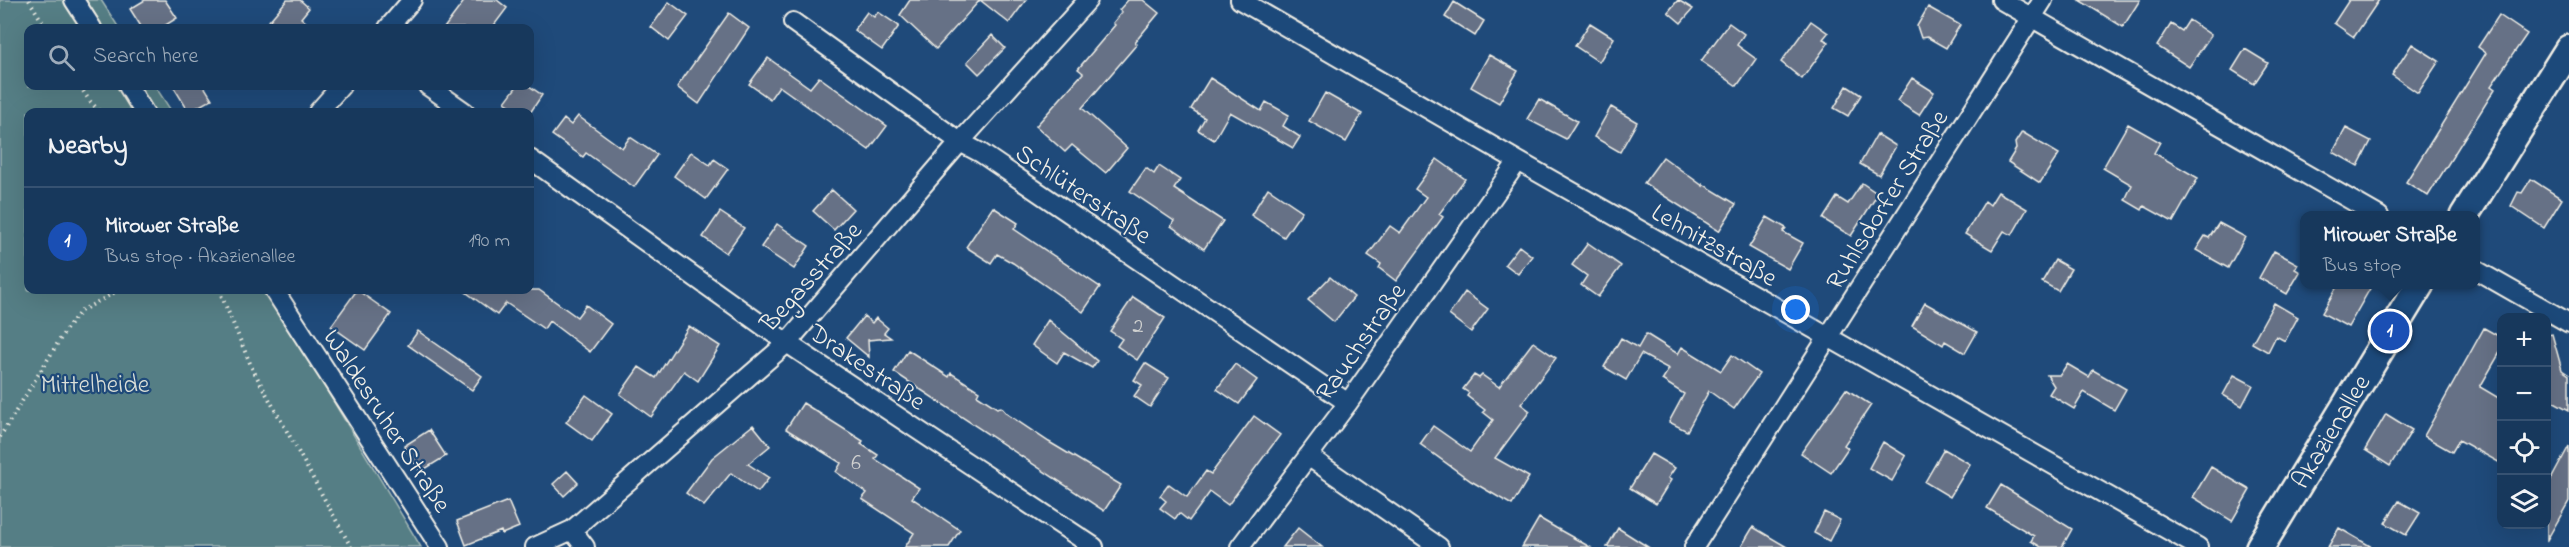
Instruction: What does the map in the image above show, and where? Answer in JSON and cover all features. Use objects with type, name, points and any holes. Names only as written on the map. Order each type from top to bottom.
[{"type":"street","points":[[74,0],[89,24]]},
{"type":"street","points":[[391,24],[412,0]]},
{"type":"street","name":"Begasstraße","points":[[535,547],[572,530],[787,343],[960,142],[1088,0]]},
{"type":"street","name":"Lehnitzstraße","points":[[1240,0],[1518,161],[2198,547]]},
{"type":"street","points":[[2001,0],[2370,211]]},
{"type":"street","name":"Ruhlsdorfer Straße","points":[[1694,547],[2043,0]]},
{"type":"street","name":"Schlüterstraße","points":[[793,22],[960,142],[981,153],[1348,403]]},
{"type":"street","points":[[2467,211],[2569,49]]},
{"type":"street","points":[[130,90],[142,108]]},
{"type":"street","points":[[321,108],[337,90]]},
{"type":"street","points":[[434,90],[459,108]]},
{"type":"street","name":"Rauchstraße","points":[[1240,547],[1348,403],[1518,161]]},
{"type":"street","name":"Drakestraße","points":[[534,162],[787,343],[1094,547]]},
{"type":"street","points":[[2480,273],[2569,323]]},
{"type":"street","name":"Akazienallee","points":[[2260,547],[2418,289]]},
{"type":"street","name":"Waldesruher Straße","points":[[277,294],[440,547]]},
{"type":"street","points":[[1308,456],[1439,547]]},
{"type":"street","points":[[572,530],[585,547]]},
{"type":"path","points":[[29,0],[44,24]]},
{"type":"path","points":[[82,90],[96,108]]},
{"type":"path","points":[[0,436],[67,328],[81,311],[112,294]]},
{"type":"path","points":[[221,294],[252,368],[351,547]]},
{"type":"green space","name":"Mittelheide","points":[[0,0],[101,0],[116,24],[24,24],[24,90],[158,90],[169,108],[24,108],[24,294],[285,294],[321,352],[309,361],[421,547],[0,547]]},
{"type":"building","points":[[145,0],[165,0],[177,18],[167,24],[139,24],[130,9]]},
{"type":"building","points":[[287,0],[300,0],[309,8],[301,18],[308,24],[272,24],[269,21]]},
{"type":"building","points":[[465,0],[497,0],[507,8],[495,24],[447,24]]},
{"type":"building","points":[[910,0],[980,0],[936,49],[900,15]]},
{"type":"building","points":[[980,0],[1026,0],[1009,23]]},
{"type":"building","points":[[1128,0],[1143,0],[1159,13],[1135,42],[1137,44],[1082,108],[1127,148],[1106,173],[1072,145],[1065,152],[1036,126],[1083,73],[1078,69],[1115,25],[1113,23],[1122,12],[1119,10]]},
{"type":"building","points":[[1678,0],[1693,9],[1681,23],[1668,12]]},
{"type":"building","points":[[2079,0],[2140,0],[2123,27]]},
{"type":"building","points":[[2349,0],[2379,0],[2354,37],[2334,23]]},
{"type":"building","points":[[669,2],[688,16],[669,41],[651,27]]},
{"type":"building","points":[[1454,2],[1484,21],[1475,36],[1445,17]]},
{"type":"building","points":[[1928,7],[1960,25],[1946,48],[1927,37],[1921,38],[1917,26]]},
{"type":"building","points":[[867,12],[874,17],[878,12],[899,26],[882,50],[854,30]]},
{"type":"building","points":[[729,13],[749,28],[699,104],[677,87]]},
{"type":"building","points":[[2499,15],[2527,34],[2491,86],[2495,89],[2428,196],[2406,182],[2486,53],[2478,47]]},
{"type":"building","points":[[2189,20],[2211,35],[2189,67],[2157,46],[2171,24],[2182,31]]},
{"type":"building","points":[[1811,21],[1828,33],[1823,39],[1829,42],[1802,79],[1781,62]]},
{"type":"building","points":[[1590,23],[1614,38],[1599,62],[1575,46]]},
{"type":"building","points":[[1729,23],[1744,34],[1737,45],[1756,59],[1737,86],[1701,61]]},
{"type":"building","points":[[992,35],[1005,48],[979,74],[967,62]]},
{"type":"building","points":[[2412,44],[2439,61],[2418,93],[2392,75]]},
{"type":"building","points":[[2245,49],[2268,63],[2254,84],[2232,70]]},
{"type":"building","points":[[1489,55],[1518,71],[1499,103],[1471,87]]},
{"type":"building","points":[[768,58],[810,88],[819,77],[887,126],[869,150],[779,86],[770,99],[749,84]]},
{"type":"building","points":[[1210,78],[1261,111],[1266,102],[1289,115],[1283,126],[1300,137],[1293,148],[1230,112],[1214,140],[1198,130],[1205,118],[1191,109]]},
{"type":"building","points":[[1912,78],[1934,92],[1919,115],[1897,101]]},
{"type":"building","points":[[1847,86],[1861,95],[1848,116],[1834,108]]},
{"type":"building","points":[[534,89],[542,95],[533,108],[514,108],[505,102],[514,90]]},
{"type":"building","points":[[175,90],[206,90],[212,99],[196,108],[187,108]]},
{"type":"building","points":[[1325,93],[1362,114],[1346,142],[1309,121]]},
{"type":"building","points":[[1539,99],[1577,121],[1566,139],[1527,119]]},
{"type":"building","points":[[1611,107],[1637,122],[1620,152],[1594,137]]},
{"type":"building","points":[[578,116],[622,148],[630,137],[657,155],[634,187],[586,153],[583,157],[552,135],[564,119],[571,125]]},
{"type":"building","points":[[2128,124],[2160,142],[2154,153],[2198,178],[2173,222],[2144,206],[2142,210],[2125,200],[2132,185],[2103,168]]},
{"type":"building","points":[[2346,128],[2371,141],[2358,166],[2333,152]]},
{"type":"building","points":[[2022,132],[2059,154],[2040,183],[2008,162]]},
{"type":"building","points":[[1877,134],[1896,146],[1879,175],[1860,164]]},
{"type":"building","points":[[691,152],[710,165],[714,159],[728,169],[706,199],[674,176]]},
{"type":"building","points":[[1663,157],[1703,186],[1703,184],[1736,204],[1719,231],[1644,183]]},
{"type":"building","points":[[1437,159],[1465,179],[1439,214],[1443,217],[1396,281],[1379,268],[1381,264],[1368,255],[1390,226],[1400,233],[1426,197],[1415,189]]},
{"type":"building","points":[[1159,166],[1180,180],[1174,189],[1223,221],[1204,249],[1171,226],[1174,221],[1130,191],[1146,168],[1154,174]]},
{"type":"building","points":[[2531,179],[2562,199],[2544,228],[2511,206],[2518,192],[2522,193]]},
{"type":"building","points":[[1862,183],[1878,194],[1851,236],[1823,219],[1837,197],[1848,204]]},
{"type":"building","points":[[1268,188],[1302,211],[1284,237],[1251,215]]},
{"type":"building","points":[[832,190],[853,209],[834,230],[813,211]]},
{"type":"building","points":[[1998,192],[2027,209],[2012,235],[2004,231],[1992,250],[1965,234],[1985,201],[1990,205]]},
{"type":"building","points":[[993,207],[1018,223],[1014,229],[1100,287],[1083,312],[997,254],[991,263],[966,247]]},
{"type":"building","points":[[720,212],[744,228],[726,253],[703,237]]},
{"type":"building","points":[[1767,217],[1786,228],[1783,232],[1803,243],[1788,269],[1749,247]]},
{"type":"building","points":[[2219,223],[2245,237],[2228,268],[2196,250],[2205,236],[2209,238]]},
{"type":"building","points":[[777,224],[809,246],[794,269],[761,247]]},
{"type":"building","points":[[1588,243],[1621,266],[1598,297],[1581,285],[1587,276],[1572,265]]},
{"type":"building","points":[[1519,246],[1532,256],[1518,274],[1505,264]]},
{"type":"building","points":[[2274,251],[2298,264],[2295,269],[2300,272],[2287,294],[2259,278]]},
{"type":"building","points":[[2055,260],[2071,269],[2058,291],[2042,282]]},
{"type":"building","points":[[1330,277],[1354,297],[1334,322],[1308,300]]},
{"type":"building","points":[[2336,289],[2370,289],[2348,327],[2322,313]]},
{"type":"building","points":[[534,290],[539,290],[577,317],[586,305],[611,324],[590,352],[549,321],[544,329],[506,303],[497,315],[468,294],[534,294]]},
{"type":"building","points":[[1465,292],[1488,309],[1471,332],[1449,315]]},
{"type":"building","points":[[354,294],[363,294],[391,314],[365,350],[331,326]]},
{"type":"building","points":[[1133,297],[1165,318],[1137,360],[1117,346],[1122,339],[1110,331]]},
{"type":"building","points":[[1925,303],[1977,332],[1965,353],[1945,341],[1943,345],[1912,326]]},
{"type":"building","points":[[2274,303],[2298,317],[2285,341],[2276,336],[2268,352],[2252,343]]},
{"type":"building","points":[[864,316],[872,323],[876,318],[888,328],[884,333],[891,338],[868,340],[869,357],[846,338]]},
{"type":"building","points":[[1048,320],[1097,361],[1092,368],[1064,352],[1057,363],[1032,345]]},
{"type":"building","points":[[689,326],[720,346],[698,381],[684,371],[651,417],[620,394],[639,367],[656,378]]},
{"type":"building","points":[[2484,328],[2497,335],[2497,358],[2480,387],[2497,397],[2497,461],[2459,440],[2452,452],[2424,436]]},
{"type":"building","points":[[418,331],[482,376],[472,390],[408,345]]},
{"type":"building","points":[[1646,334],[1678,354],[1682,347],[1721,371],[1732,355],[1759,374],[1734,409],[1709,391],[1687,431],[1669,422],[1684,394],[1662,380],[1669,369],[1641,354],[1626,380],[1604,367],[1621,338],[1638,348]]},
{"type":"building","points":[[2551,334],[2562,370],[2569,375],[2569,410],[2551,400]]},
{"type":"building","points":[[1533,342],[1556,358],[1521,404],[1530,411],[1495,458],[1529,477],[1512,505],[1471,481],[1420,444],[1433,426],[1470,452],[1493,420],[1483,412],[1485,410],[1467,396],[1469,393],[1463,389],[1474,375],[1479,378],[1482,375],[1499,387]]},
{"type":"building","points":[[908,350],[949,377],[951,373],[979,391],[977,395],[997,408],[1001,407],[1007,414],[1049,442],[1121,485],[1104,511],[894,372]]},
{"type":"building","points":[[1145,363],[1169,378],[1150,407],[1134,396],[1142,385],[1134,380]]},
{"type":"building","points":[[1235,364],[1257,380],[1239,404],[1217,389]]},
{"type":"building","points":[[2067,364],[2089,377],[2093,370],[2126,389],[2114,410],[2084,392],[2074,409],[2049,394],[2054,386],[2047,375],[2060,375]]},
{"type":"building","points":[[2234,375],[2253,385],[2242,406],[2223,395]]},
{"type":"building","points":[[1846,389],[1871,405],[1844,445],[1848,448],[1831,473],[1801,453]]},
{"type":"building","points":[[586,395],[612,414],[592,441],[566,422]]},
{"type":"building","points":[[803,403],[863,441],[861,444],[878,455],[875,459],[919,488],[912,498],[960,530],[949,547],[905,547],[914,533],[862,499],[867,493],[836,472],[841,463],[786,429]]},
{"type":"building","points":[[2386,414],[2412,430],[2390,466],[2365,450]]},
{"type":"building","points":[[1254,416],[1280,435],[1228,505],[1210,492],[1189,521],[1179,513],[1175,519],[1160,508],[1166,501],[1160,496],[1169,484],[1187,497],[1206,471],[1211,474]]},
{"type":"building","points":[[753,425],[770,446],[748,464],[769,478],[758,492],[731,473],[704,506],[686,493],[712,458]]},
{"type":"building","points":[[429,430],[446,456],[420,472],[404,446]]},
{"type":"building","points":[[1883,442],[1906,456],[1892,481],[1869,468]]},
{"type":"building","points":[[2569,446],[2569,501],[2547,540],[2547,529],[2551,529],[2551,480]]},
{"type":"building","points":[[1944,449],[1970,464],[1950,497],[1925,482]]},
{"type":"building","points":[[1651,454],[1675,468],[1668,478],[1671,480],[1656,504],[1630,488]]},
{"type":"building","points":[[2211,467],[2250,490],[2232,521],[2193,497]]},
{"type":"building","points":[[567,471],[578,483],[564,496],[553,484]]},
{"type":"building","points":[[2001,485],[2072,529],[2062,547],[2041,547],[2031,541],[2034,536],[1987,508]]},
{"type":"building","points":[[508,501],[519,527],[502,534],[501,531],[466,545],[457,521]]},
{"type":"building","points":[[2399,501],[2420,513],[2406,535],[2385,523]]},
{"type":"building","points":[[1824,512],[1840,520],[1829,541],[1814,533]]},
{"type":"building","points":[[1539,518],[1556,528],[1590,547],[1522,547]]},
{"type":"building","points":[[1753,527],[1787,547],[1741,547]]},
{"type":"building","points":[[1298,528],[1322,547],[1283,547]]},
{"type":"building","points":[[1618,528],[1648,547],[1607,547]]},
{"type":"building","points":[[2339,528],[2372,547],[2328,547]]},
{"type":"place","name":"Mirower Straße","points":[[2390,331]]}]
